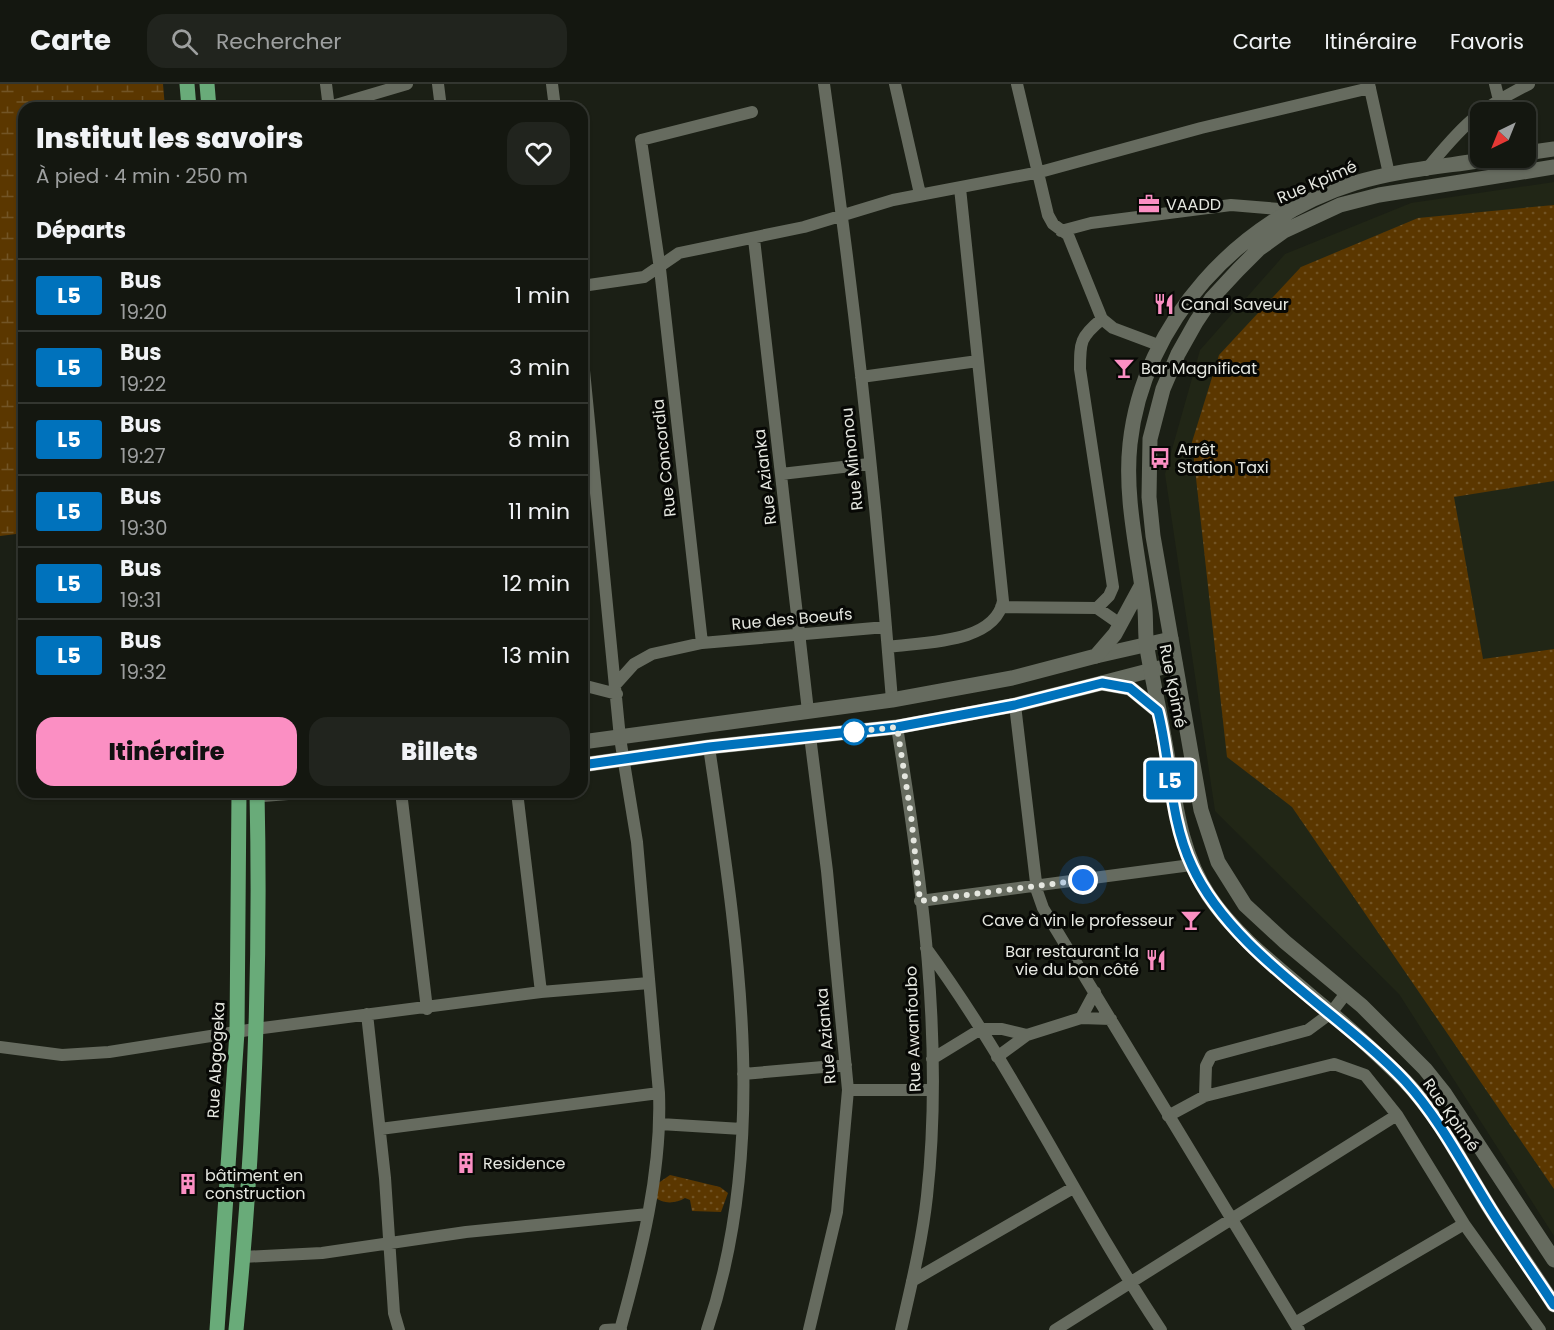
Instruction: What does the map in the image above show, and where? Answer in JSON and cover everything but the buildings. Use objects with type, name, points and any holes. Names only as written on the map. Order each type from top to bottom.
[{"type":"main road","points":[[187,84],[188,102]]},
{"type":"main road","points":[[207,84],[208,102]]},
{"type":"main road","points":[[1536,152],[1554,149]]},
{"type":"main road","name":"Rue Kpimé","points":[[1470,163],[1425,171],[1389,174],[1351,184],[1292,210],[1239,246],[1203,281],[1182,308],[1161,346],[1135,414],[1130,445],[1129,484],[1146,644],[1178,823],[1191,865],[1208,895],[1231,924],[1276,967],[1331,1012],[1413,1091],[1554,1305]]},
{"type":"main road","name":"Rue Kpimé","points":[[1554,167],[1404,190],[1340,205],[1284,231],[1259,249],[1212,298],[1178,354],[1158,406],[1150,439],[1149,497],[1153,536],[1201,810],[1218,862],[1245,905],[1285,942],[1347,992],[1400,1043],[1445,1094],[1554,1260]]},
{"type":"main road","points":[[1096,656],[1120,624],[1141,586]]},
{"type":"main road","points":[[588,741],[892,700],[1012,678],[1171,639]]},
{"type":"main road","points":[[588,764],[709,747],[897,727],[1015,705],[1175,664]]},
{"type":"main road","points":[[1102,683],[1130,688],[1158,711]]},
{"type":"main road","name":"Rue Abgogeka","points":[[217,1330],[237,1032],[239,798]]},
{"type":"main road","points":[[236,1330],[243,1257],[255,1029],[257,798]]},
{"type":"street","points":[[326,84],[328,102]]},
{"type":"street","points":[[346,102],[407,84]]},
{"type":"street","points":[[438,84],[440,102]]},
{"type":"street","points":[[552,84],[554,102]]},
{"type":"street","name":"Rue Minonou","points":[[824,84],[861,377],[892,700]]},
{"type":"street","points":[[894,84],[920,194]]},
{"type":"street","points":[[1017,84],[1040,172],[1048,215],[1064,233],[1102,319],[1113,328],[1161,346]]},
{"type":"street","points":[[1496,84],[1500,102]]},
{"type":"street","points":[[1425,171],[1461,127],[1499,98],[1529,84]]},
{"type":"street","points":[[588,285],[644,277],[660,269],[679,253],[754,239],[920,194],[1040,172],[1201,128],[1370,86],[1389,174]]},
{"type":"street","name":"Rue Concordia","points":[[702,644],[660,269],[640,140],[752,112]]},
{"type":"street","points":[[888,647],[977,633],[990,624],[1002,607],[960,188]]},
{"type":"street","points":[[1064,233],[1091,223],[1231,205],[1292,210]]},
{"type":"street","name":"Rue Azianka","points":[[754,239],[808,711]]},
{"type":"street","points":[[1097,608],[1109,596],[1113,586],[1080,369],[1081,340],[1085,332],[1102,319]]},
{"type":"street","points":[[861,377],[978,361]]},
{"type":"street","points":[[588,408],[620,738],[637,842],[660,1124],[648,1214],[620,1330],[605,1330]]},
{"type":"street","points":[[781,474],[869,464]]},
{"type":"street","points":[[1002,607],[1097,608],[1120,624]]},
{"type":"street","name":"Rue des Boeufs","points":[[617,689],[642,658],[702,644],[886,627]]},
{"type":"street","points":[[588,686],[617,689]]},
{"type":"street","points":[[1015,705],[1036,887],[1043,908],[1297,1326],[1464,1224]]},
{"type":"street","name":"Rue Awanfoubo","points":[[897,727],[911,815],[926,948],[933,1090],[927,1198],[901,1330]]},
{"type":"street","name":"Rue Azianka","points":[[809,1330],[837,1212],[848,1090],[810,736]]},
{"type":"street","points":[[707,1330],[730,1240],[741,1129],[743,1074],[737,953],[709,747]]},
{"type":"street","points":[[401,798],[427,1009]]},
{"type":"street","points":[[518,798],[541,992]]},
{"type":"street","points":[[920,901],[1191,865]]},
{"type":"street","points":[[926,948],[981,1029],[1073,1188],[1161,1330]]},
{"type":"street","points":[[0,1047],[82,1055],[367,1014],[427,1009],[541,992],[649,983]]},
{"type":"street","points":[[1082,1018],[1095,992]]},
{"type":"street","points":[[1205,1096],[1206,1066],[1211,1056],[1308,1030],[1331,1012],[1347,992]]},
{"type":"street","points":[[367,1014],[380,1129],[394,1313],[399,1330]]},
{"type":"street","points":[[997,1056],[1027,1035],[1082,1018],[1111,1019]]},
{"type":"street","points":[[932,1059],[981,1029],[1002,1029],[1027,1035]]},
{"type":"street","points":[[1168,1116],[1205,1096],[1334,1064],[1365,1075],[1397,1115],[1464,1224],[1540,1330]]},
{"type":"street","points":[[743,1074],[846,1065]]},
{"type":"street","points":[[848,1090],[933,1090]]},
{"type":"street","points":[[380,1129],[659,1093]]},
{"type":"street","points":[[1055,1330],[1397,1115]]},
{"type":"street","points":[[660,1124],[741,1129]]},
{"type":"street","points":[[912,1281],[1073,1188]]},
{"type":"street","points":[[243,1257],[322,1253],[466,1232],[648,1214]]},
{"type":"shaded area","points":[[1554,182],[1554,1236],[1399,994],[1215,811],[1165,474],[1200,350],[1285,254],[1411,203]]},
{"type":"green space","points":[[0,84],[163,84],[164,102],[18,102],[18,534],[0,536]]},
{"type":"green space","points":[[1554,205],[1554,481],[1454,497],[1483,659],[1554,649],[1554,1189],[1292,807],[1227,757],[1192,442],[1219,355],[1301,267],[1418,218]]},
{"type":"green space","points":[[670,1175],[720,1187],[728,1193],[721,1212],[692,1211],[690,1200],[685,1198],[669,1202],[654,1197],[654,1186]]},
{"type":"bus line","name":"L5","points":[[588,764],[709,747],[897,727],[1015,705],[1102,683],[1130,688],[1158,711],[1178,823],[1191,865],[1208,895],[1231,924],[1276,967],[1331,1012],[1413,1091],[1454,1149],[1554,1305]]},
{"type":"place","name":"VAADD","points":[[1149,204]]},
{"type":"place","name":"Canal Saveur","points":[[1164,304]]},
{"type":"place","name":"Bar Magnificat","points":[[1124,368]]},
{"type":"place","name":"Arrêt Station Taxi","points":[[1160,458]]},
{"type":"place","name":"Cave à vin le professeur","points":[[1191,920]]},
{"type":"place","name":"Bar restaurant la vie du bon côté","points":[[1156,960]]},
{"type":"place","name":"Residence","points":[[466,1163]]},
{"type":"place","name":"bâtiment en construction","points":[[188,1184]]},
{"type":"route","points":[[854,732],[852,732],[897,727],[911,815],[920,901],[1083,880]]}]
